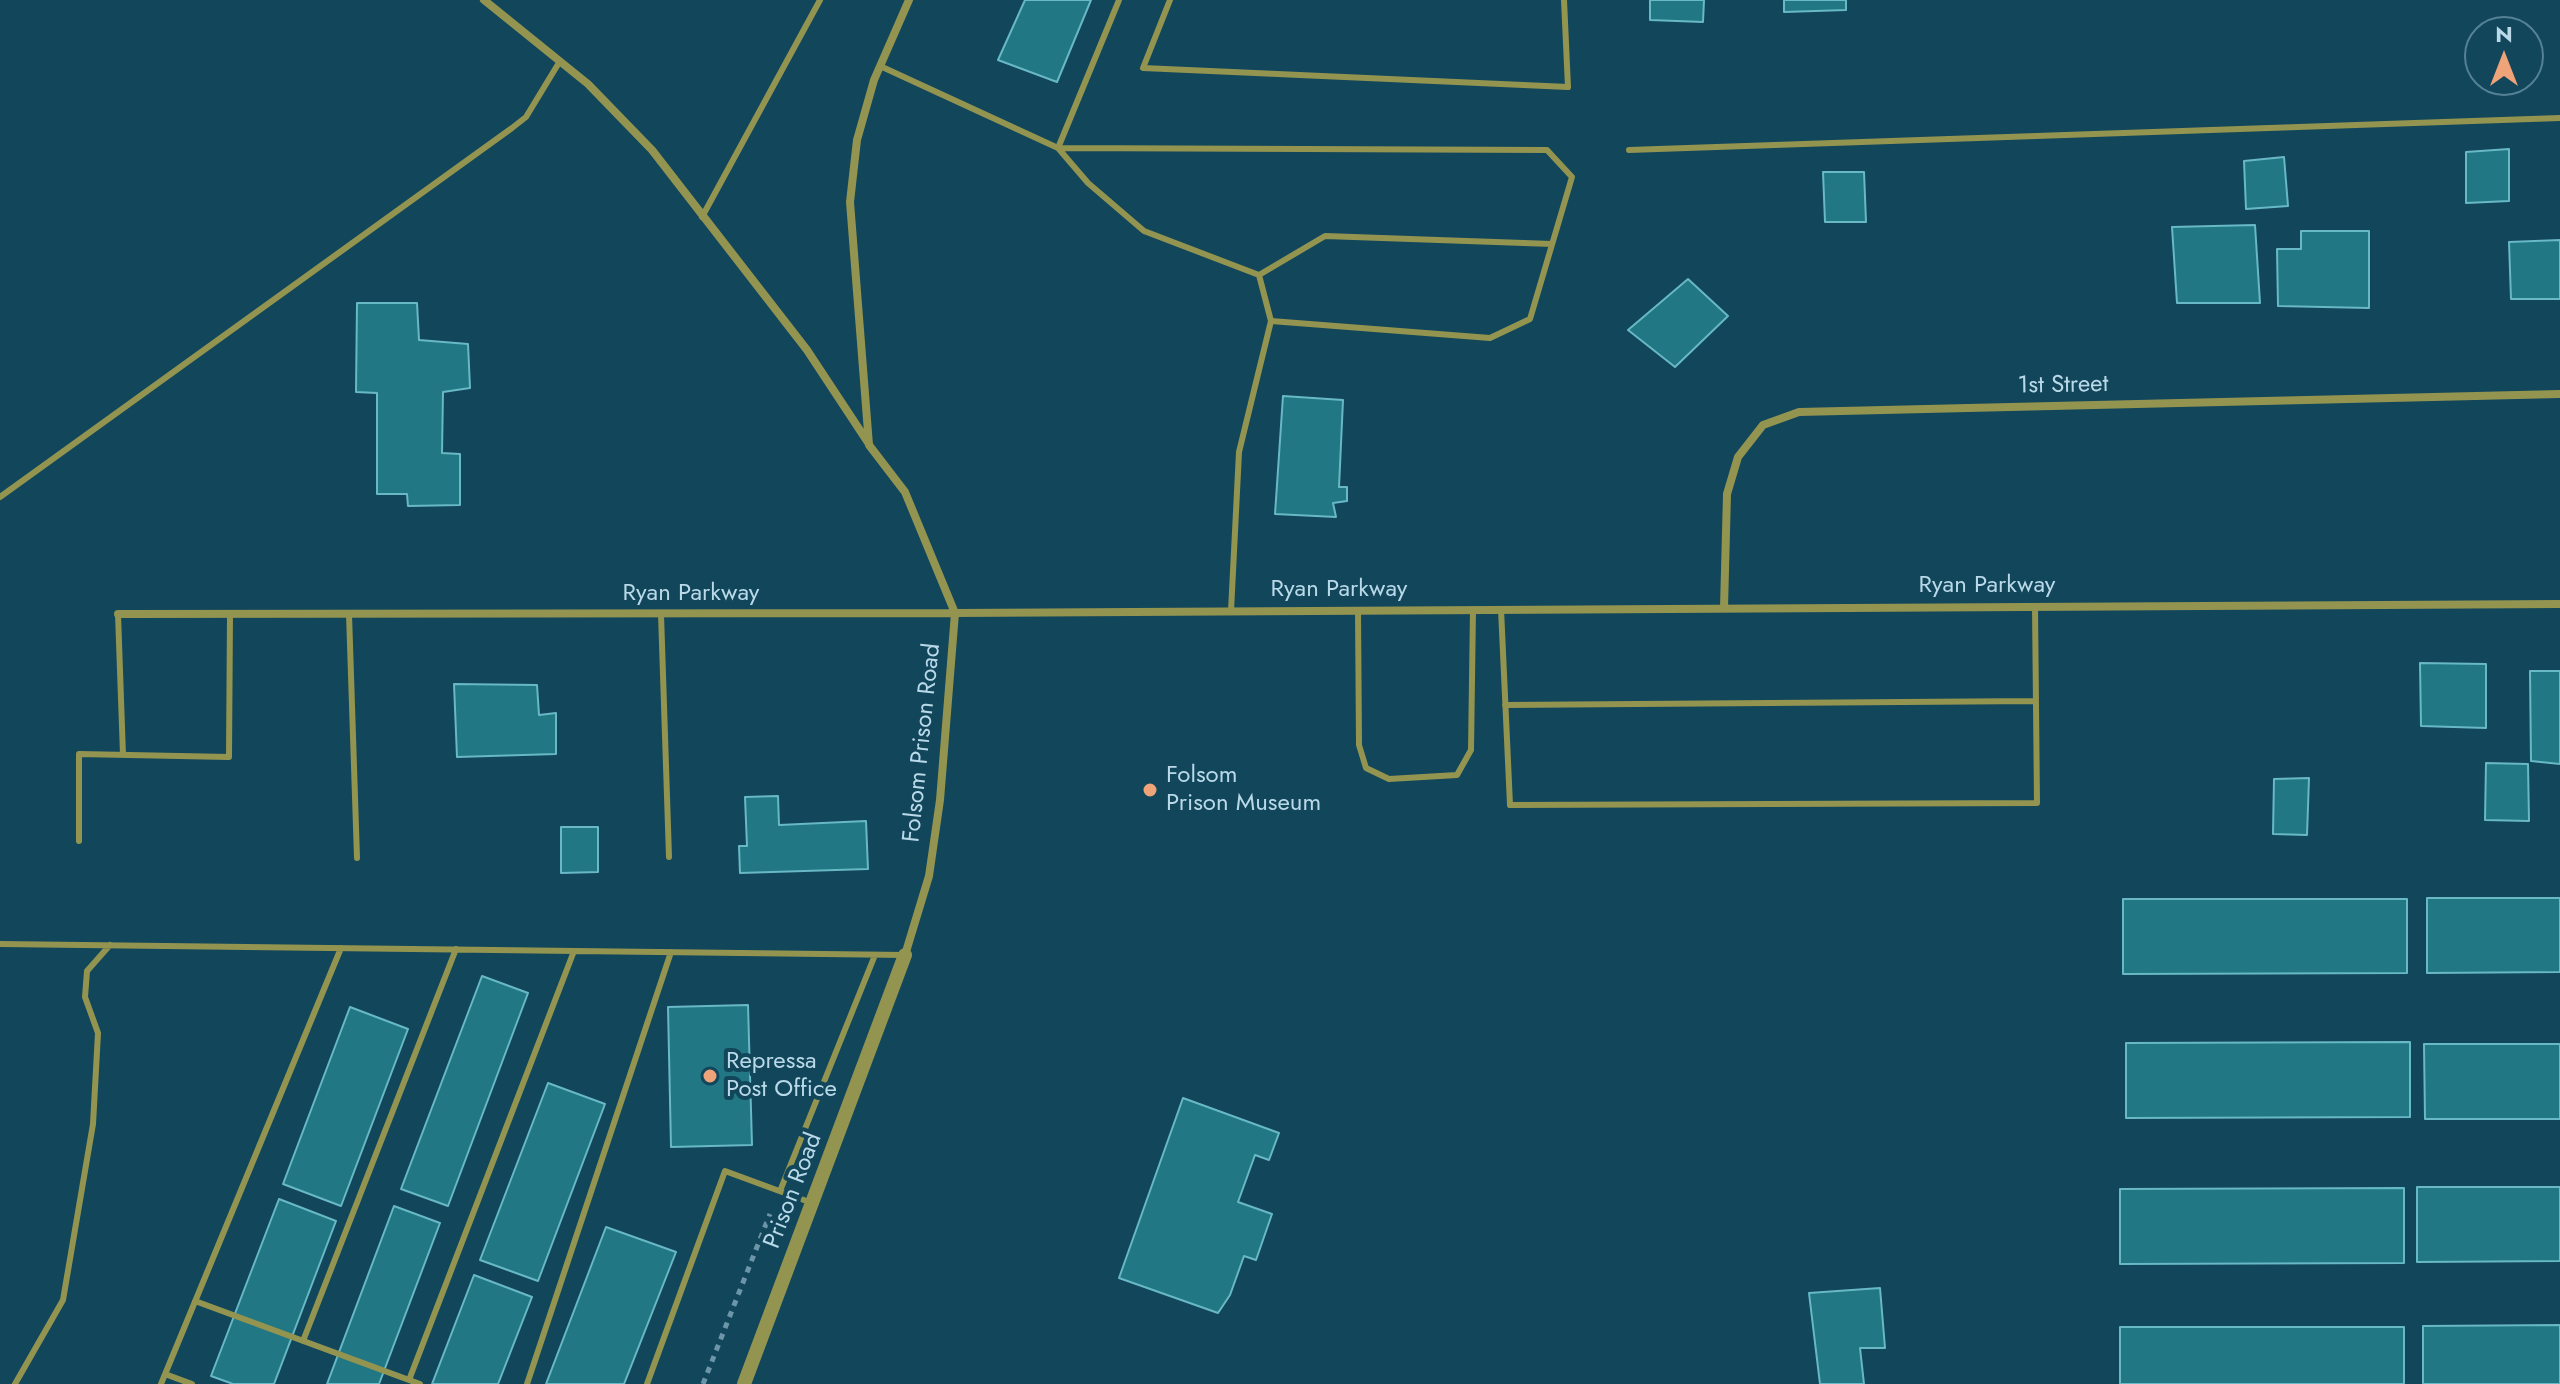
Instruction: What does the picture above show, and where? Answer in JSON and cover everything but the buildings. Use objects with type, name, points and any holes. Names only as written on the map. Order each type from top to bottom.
[{"type":"street","points":[[484,0],[588,84],[652,150],[807,350],[869,445],[905,492],[955,613]]},
{"type":"street","points":[[869,445],[850,202],[857,140],[880,66],[909,0]]},
{"type":"street","name":"1st Street","points":[[1724,608],[1727,494],[1738,457],[1763,425],[1799,412],[2560,394]]},
{"type":"street","name":"Ryan Parkway","points":[[118,614],[955,613],[2560,604]]},
{"type":"street","name":"Folsom Prison Road","points":[[929,876],[940,800],[955,613]]},
{"type":"street","name":"Prison Road","points":[[744,1384],[905,955],[929,876]]},
{"type":"lane","points":[[702,217],[820,0]]},
{"type":"lane","points":[[1058,148],[1119,0]]},
{"type":"lane","points":[[1170,0],[1143,68],[1568,87],[1564,0]]},
{"type":"lane","points":[[0,497],[519,123],[526,117],[560,61]]},
{"type":"lane","points":[[880,66],[1058,148],[1547,150],[1572,177],[1530,319],[1490,338],[1271,321]]},
{"type":"lane","points":[[1629,150],[2560,118]]},
{"type":"lane","points":[[1058,148],[1088,183],[1144,231],[1259,275]]},
{"type":"lane","points":[[1259,275],[1325,236],[1552,244]]},
{"type":"lane","points":[[1231,611],[1239,452],[1271,321],[1259,275]]},
{"type":"lane","points":[[1501,609],[1510,805],[2037,803],[2035,606]]},
{"type":"lane","points":[[1358,610],[1359,745],[1366,768],[1389,779],[1457,775],[1471,750],[1473,609]]},
{"type":"lane","points":[[118,614],[123,755]]},
{"type":"lane","points":[[79,841],[79,754],[229,757],[230,614]]},
{"type":"lane","points":[[349,614],[357,858]]},
{"type":"lane","points":[[661,614],[669,857]]},
{"type":"lane","points":[[1505,705],[2036,701]]},
{"type":"lane","points":[[0,944],[905,955]]},
{"type":"lane","points":[[15,1384],[63,1300],[93,1124],[98,1033],[85,997],[87,971],[110,945]]},
{"type":"lane","points":[[161,1384],[341,948]]},
{"type":"lane","points":[[303,1341],[456,949]]},
{"type":"lane","points":[[409,1380],[574,951]]},
{"type":"lane","points":[[527,1384],[671,952]]},
{"type":"lane","points":[[780,1191],[875,955]]},
{"type":"lane","points":[[647,1384],[725,1171],[812,1203]]},
{"type":"lane","points":[[195,1301],[420,1384]]},
{"type":"lane","points":[[165,1374],[192,1384]]},
{"type":"path","points":[[703,1384],[780,1191]]},
{"type":"place","name":"Folsom Prison Museum","points":[[1150,790]]},
{"type":"place","name":"Repressa Post Office","points":[[710,1076]]}]
